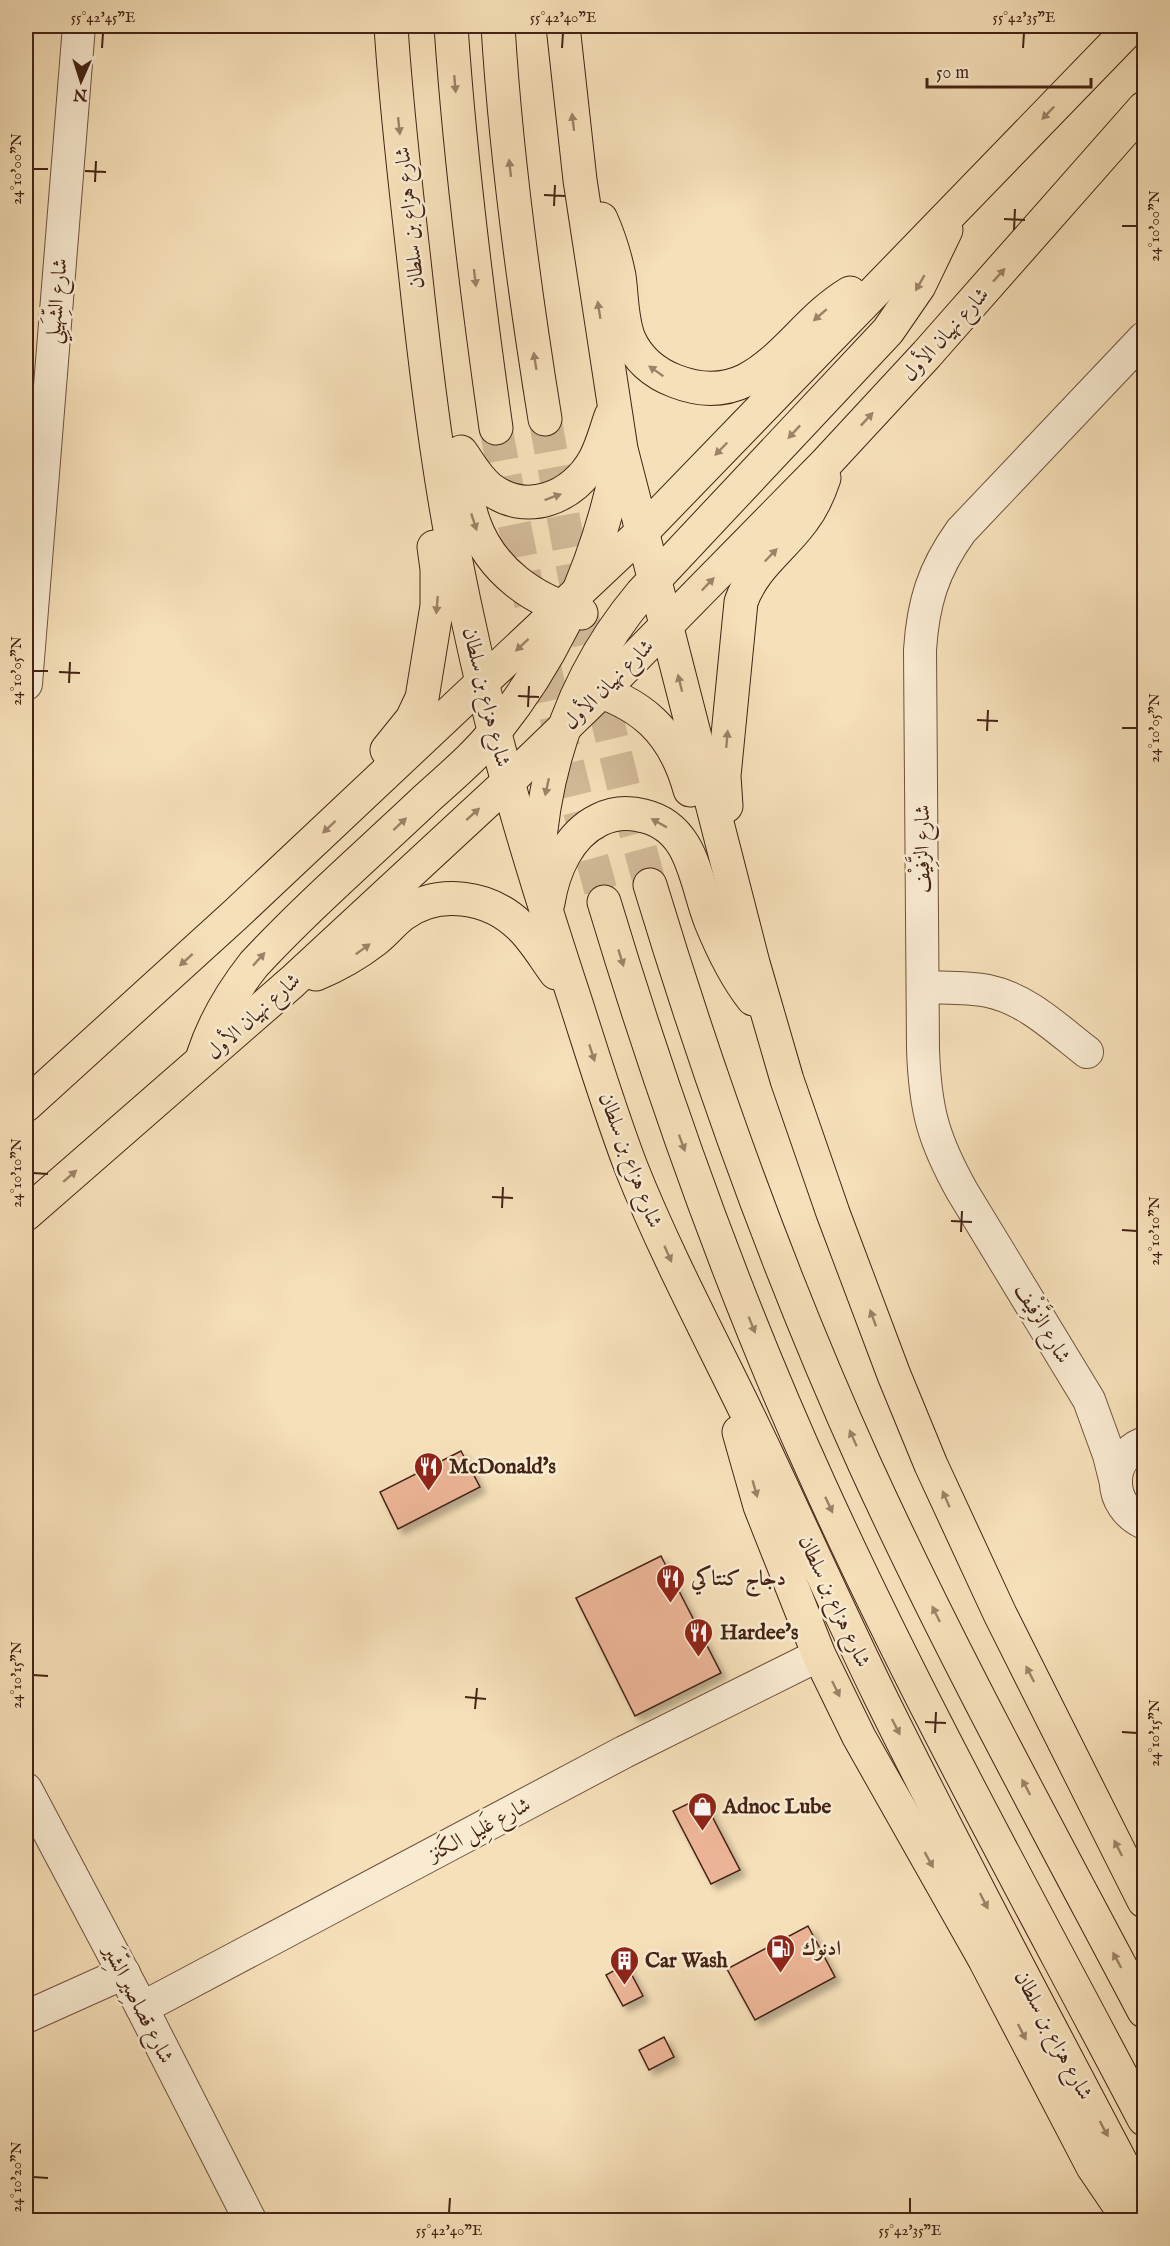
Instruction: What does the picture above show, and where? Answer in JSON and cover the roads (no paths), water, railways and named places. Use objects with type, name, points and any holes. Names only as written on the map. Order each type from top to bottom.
[{"type":"main road","name":"شارع هزاع بن سلطان","points":[[391,26],[400,136],[423,345],[476,692],[495,732],[542,900],[631,1166],[685,1291],[766,1453],[880,1696],[1022,1975],[1144,2206]]},
{"type":"main road","points":[[451,26],[465,194],[496,428]]},
{"type":"main road","points":[[498,26],[518,237],[545,419]]},
{"type":"main road","points":[[563,26],[580,180],[621,449],[654,580],[670,617],[753,963],[768,1016],[811,1153],[894,1375],[931,1465],[1000,1614],[1144,1901]]},
{"type":"main road","points":[[26,1105],[235,915],[571,603],[1132,26]]},
{"type":"main road","name":"شارع نهيان الأول","points":[[26,1214],[292,982],[562,731],[592,688],[670,617],[827,462],[1010,262],[1144,108]]},
{"type":"main road","points":[[580,180],[608,235],[618,273],[625,324],[634,349],[651,368],[662,376],[687,386],[712,389],[750,379],[771,363],[828,308],[857,290],[889,276]]},
{"type":"main road","points":[[592,688],[606,640],[621,619],[654,580],[888,331],[919,286],[953,211]]},
{"type":"main road","points":[[423,345],[443,394],[457,445],[473,521],[486,550],[501,568],[518,583],[621,619],[670,617]]},
{"type":"main road","points":[[457,445],[482,482],[501,496],[523,502],[546,500],[567,490],[584,474],[595,459],[614,409]]},
{"type":"main road","points":[[371,787],[383,755],[418,709],[435,624],[438,587],[430,525],[428,482],[433,421]]},
{"type":"main road","points":[[200,1064],[216,1021],[254,964],[495,732],[531,681],[571,603],[603,529],[621,449]]},
{"type":"main road","points":[[753,963],[752,926],[745,881],[724,791],[738,614],[751,579],[802,521],[811,507],[822,485],[827,462]]},
{"type":"main road","points":[[476,692],[531,681],[564,682],[592,688],[619,698],[648,717],[672,744],[686,777],[718,889],[753,963]]},
{"type":"main road","points":[[542,900],[542,812],[562,731]]},
{"type":"main road","points":[[542,900],[566,852],[584,830],[605,817],[617,814],[630,813],[654,819],[674,832],[686,847],[721,946],[750,994],[768,1016]]},
{"type":"main road","points":[[650,885],[721,1105],[781,1267],[822,1366],[905,1551],[958,1658],[1144,2011]]},
{"type":"main road","points":[[292,982],[319,973],[345,960],[370,944],[413,908],[439,899],[453,898],[481,903],[512,919],[529,935],[574,997]]},
{"type":"main road","name":"شارع هزاع بن سلطان","points":[[604,902],[634,1000],[701,1195],[776,1386],[820,1486],[914,1682],[1144,2119]]},
{"type":"main road","points":[[716,1352],[760,1506],[819,1655],[859,1737],[985,1960],[1093,2167],[1129,2220]]},
{"type":"street","name":"شارع الشِّهَيلِي","points":[[26,684],[79,26]]},
{"type":"street","name":"شارع الزَّفِيْف","points":[[1144,338],[961,531],[946,552],[934,575],[926,599],[920,650],[924,1087],[931,1124],[944,1158],[1089,1400],[1109,1455],[1117,1494],[1127,1512],[1144,1524]]},
{"type":"street","points":[[922,987],[975,989],[1003,994],[1029,1007],[1087,1052]]},
{"type":"street","name":"شارع الزَّفِيْف","points":[[1089,1400],[1117,1424],[1144,1441]]},
{"type":"street","points":[[1116,1484],[1121,1463],[1144,1441]]},
{"type":"street","name":"شارع غَلِيل الكَنز","points":[[142,2008],[624,1752],[819,1655]]},
{"type":"street","name":"شارع قصاصِير الشِّيَر","points":[[26,1790],[124,1973],[250,2220]]},
{"type":"street","points":[[26,2017],[124,1973]]},
{"type":"tunnel","points":[[545,419],[580,607],[650,885]]},
{"type":"tunnel","points":[[496,428],[544,666],[604,902]]},
{"type":"place","name":"McDonald's","points":[[428,1492]]},
{"type":"place","name":"دجاج كنتاكي","points":[[670,1604]]},
{"type":"place","name":"Hardee's","points":[[699,1658]]},
{"type":"place","name":"Adnoc Lube","points":[[702,1832]]},
{"type":"place","name":"ادنوك","points":[[781,1974]]},
{"type":"place","name":"Car Wash","points":[[624,1986]]}]
